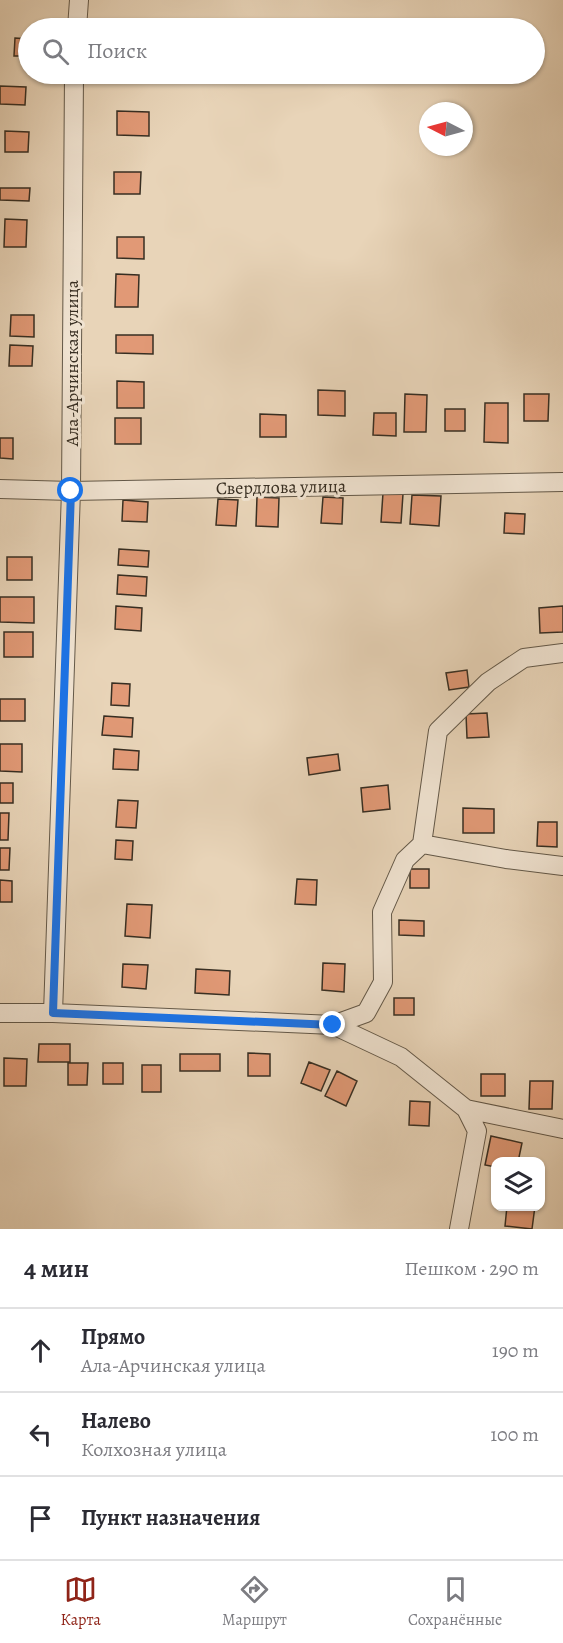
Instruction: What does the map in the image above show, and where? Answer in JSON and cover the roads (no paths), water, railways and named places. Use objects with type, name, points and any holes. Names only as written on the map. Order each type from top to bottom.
[{"type":"street","points":[[78,18],[79,0]]},
{"type":"street","name":"Ала-Арчинская улица","points":[[53,1013],[71,491],[74,84]]},
{"type":"street","name":"Свердлова улица","points":[[0,489],[71,491],[563,482]]},
{"type":"street","points":[[333,1025],[366,1012],[383,982],[381,912],[405,860],[422,844],[438,730],[488,682],[524,658],[563,653]]},
{"type":"street","points":[[422,844],[506,859],[563,866]]},
{"type":"street","points":[[0,1013],[53,1013],[333,1025],[401,1057],[466,1109],[477,1131],[459,1229]]},
{"type":"street","points":[[466,1109],[563,1129]]}]
